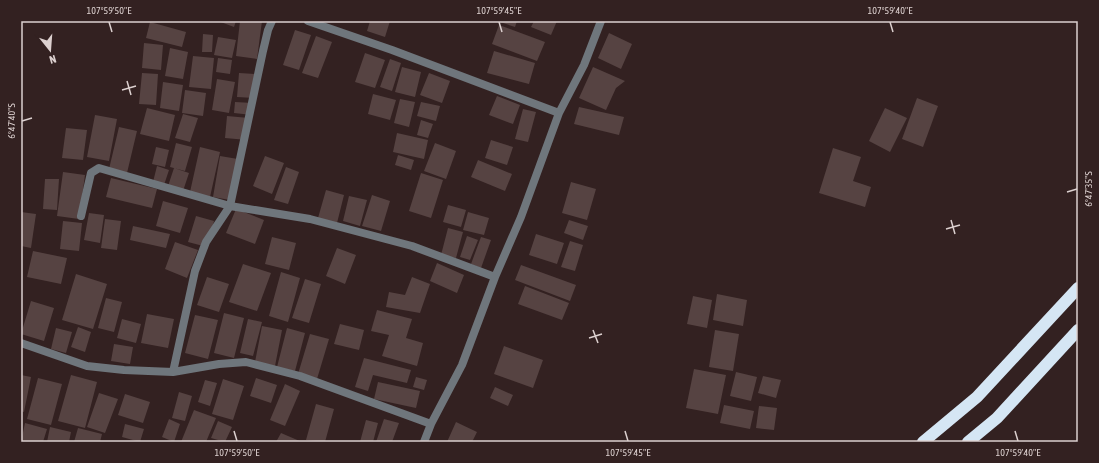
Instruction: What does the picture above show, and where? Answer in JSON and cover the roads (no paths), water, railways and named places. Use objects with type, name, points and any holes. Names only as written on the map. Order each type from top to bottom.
[{"type":"highway","points":[[923,442],[977,398],[1078,288]]},
{"type":"highway","points":[[968,442],[997,418],[1078,330]]},
{"type":"street","points":[[173,372],[195,271],[206,242],[230,206],[263,51],[268,30],[272,21]]},
{"type":"street","points":[[308,21],[392,50],[559,113]]},
{"type":"street","points":[[424,442],[431,424],[462,365],[495,277],[521,217],[559,113],[584,65],[602,21]]},
{"type":"street","points":[[81,216],[91,173],[99,168],[230,206],[310,219],[412,246],[495,277]]},
{"type":"street","points":[[21,343],[87,366],[124,370],[173,372],[220,364],[246,362],[300,376],[431,424]]}]
